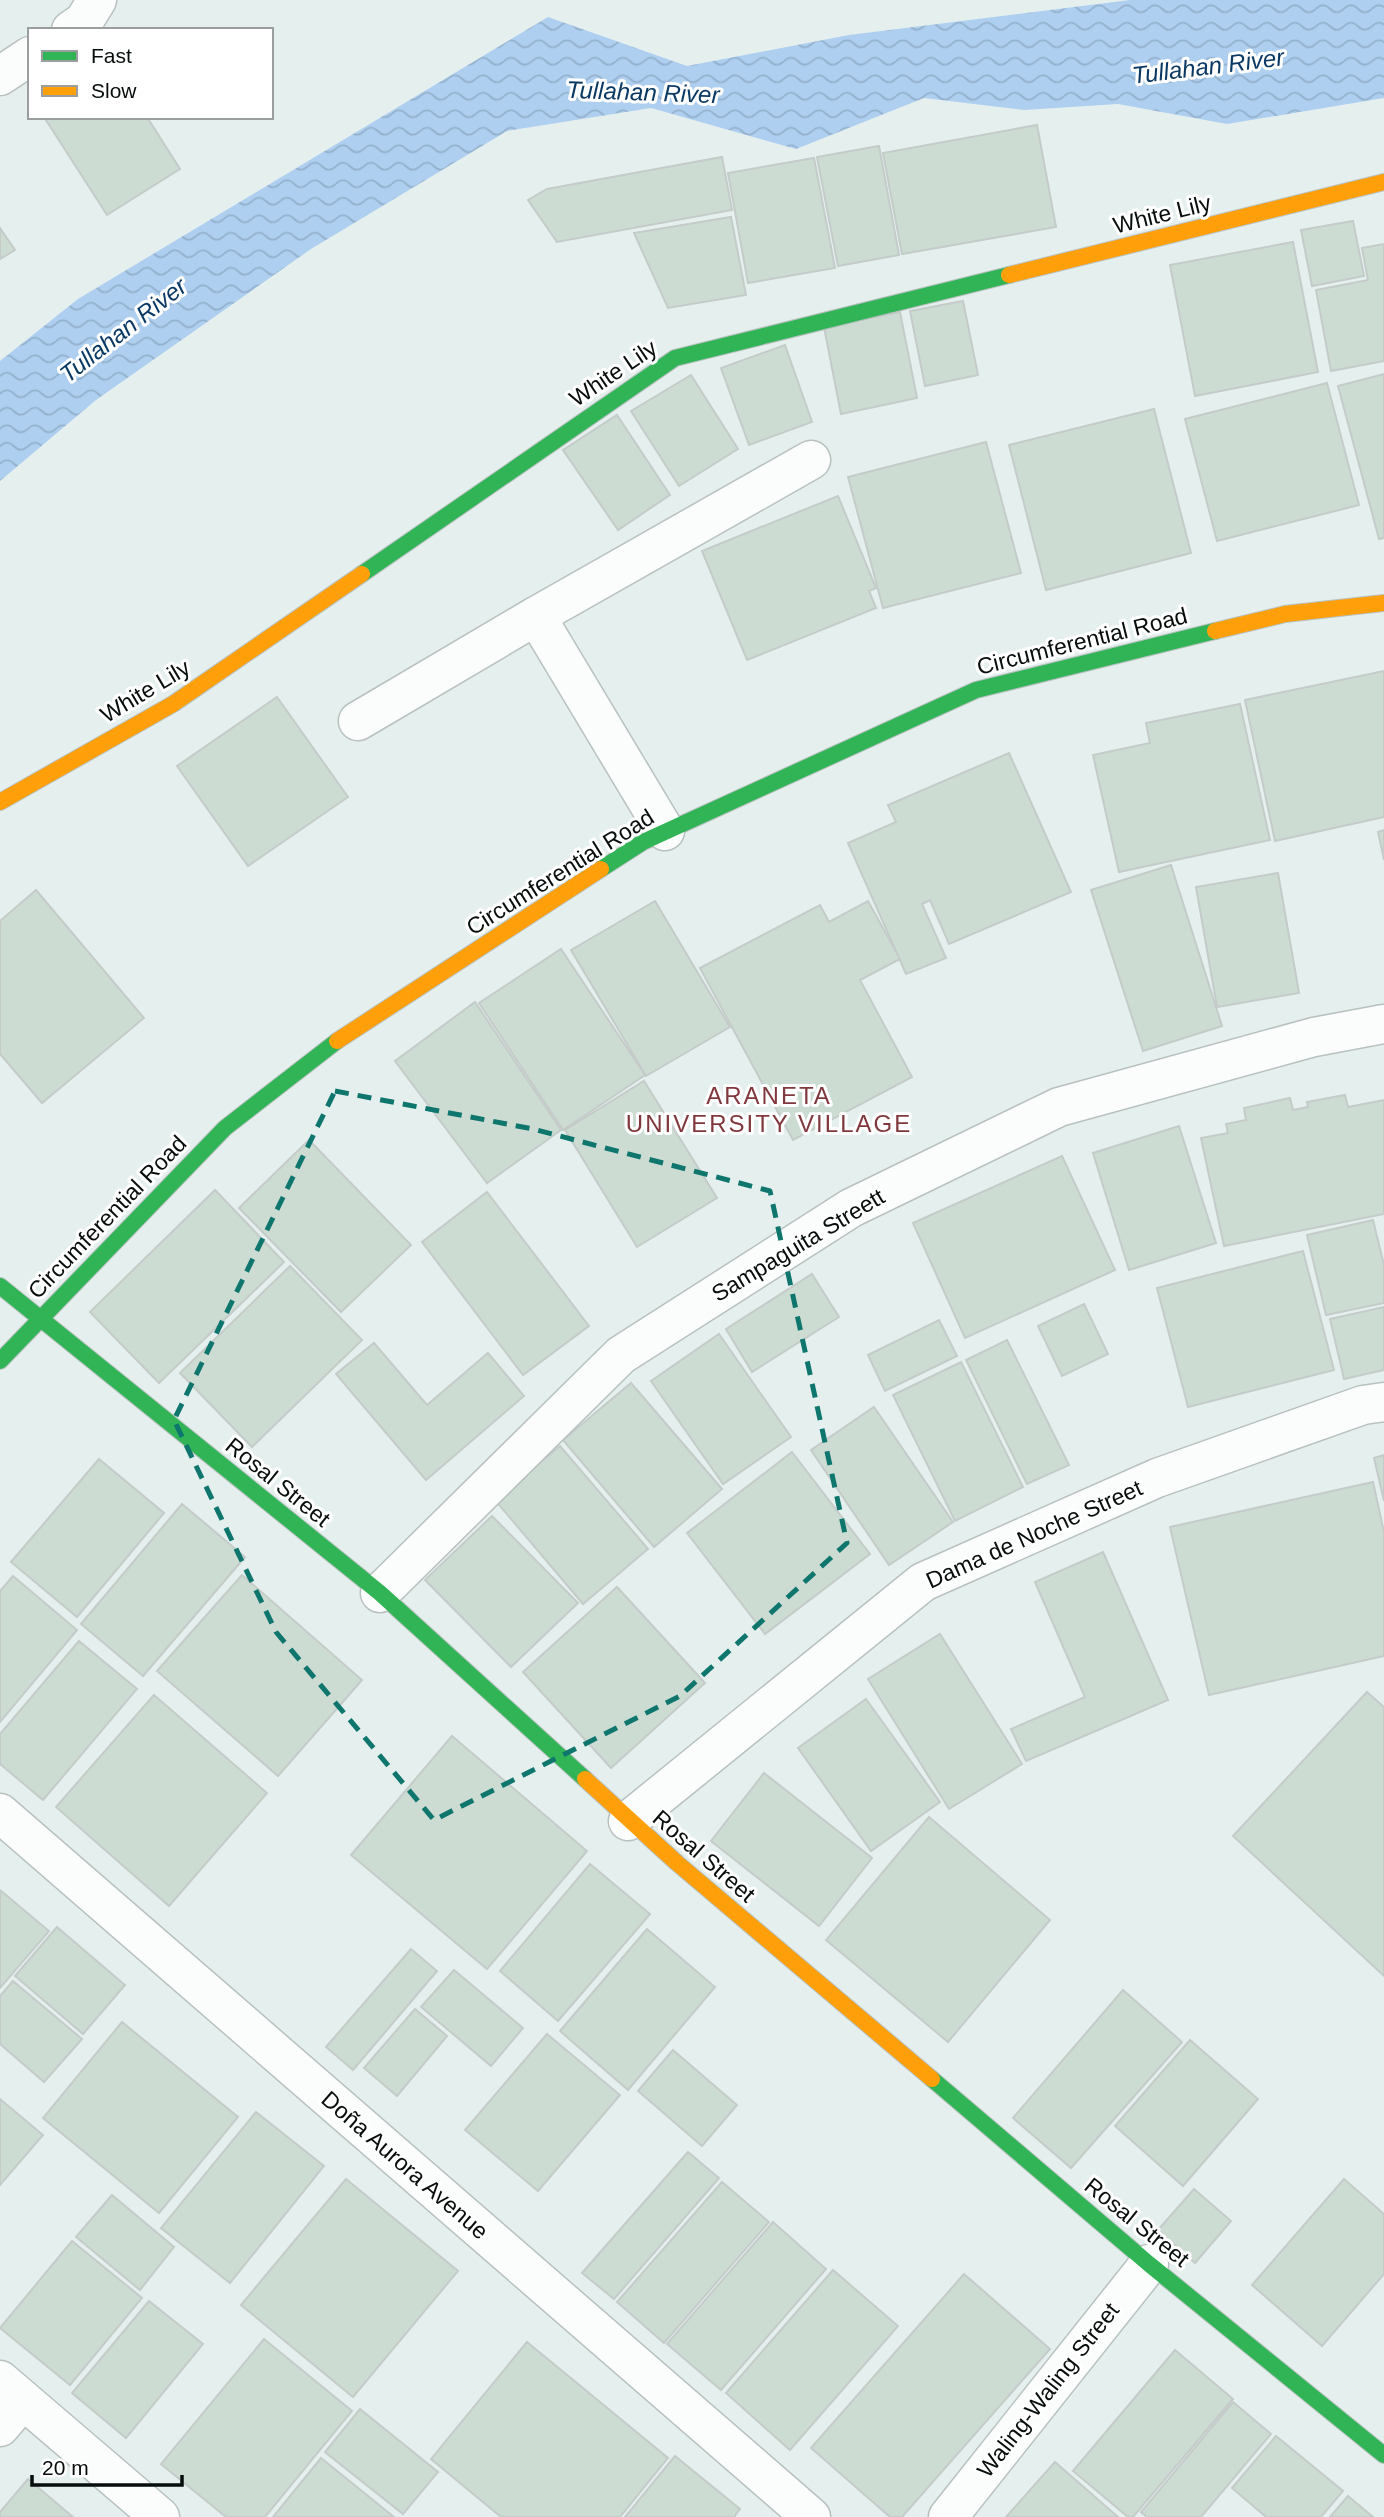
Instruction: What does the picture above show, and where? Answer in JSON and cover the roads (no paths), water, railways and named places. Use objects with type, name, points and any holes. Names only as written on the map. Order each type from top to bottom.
[{"type":"street","points":[[74,28],[84,21],[97,0]]},
{"type":"street","points":[[0,76],[28,57]]},
{"type":"street","name":"White Lily","points":[[0,802],[173,704],[675,358],[1384,182]]},
{"type":"street","points":[[358,722],[536,616],[811,460]]},
{"type":"street","name":"Circumferential Road","points":[[0,1361],[225,1128],[325,1049],[643,842],[975,690],[1285,614],[1384,603]]},
{"type":"street","points":[[536,616],[665,831]]},
{"type":"street","name":"Sampaguita Streett","points":[[380,1593],[621,1355],[851,1208],[1059,1107],[1301,1040],[1384,1024]]},
{"type":"street","name":"Rosal Street","points":[[0,1286],[380,1593],[628,1821],[1149,2263],[1384,2455]]},
{"type":"street","name":"Dama de Noche Street","points":[[628,1821],[923,1582],[1157,1478],[1363,1405],[1384,1402]]},
{"type":"street","name":"Doña Aurora Avenue","points":[[0,1812],[811,2517]]},
{"type":"street","name":"Waling-Waling Street","points":[[948,2517],[1149,2263]]},
{"type":"street","points":[[8,2403],[160,2517]]},
{"type":"water","name":"Tullahan River","points":[[1130,0],[1384,0],[1384,98],[1227,124],[1118,104],[1024,110],[924,98],[796,149],[651,108],[507,131],[311,249],[96,400],[0,481],[0,361],[78,299],[548,17],[687,66],[849,35]]},
{"type":"district","name":"ARANETA UNIVERSITY VILLAGE","points":[[769,1109]]}]
